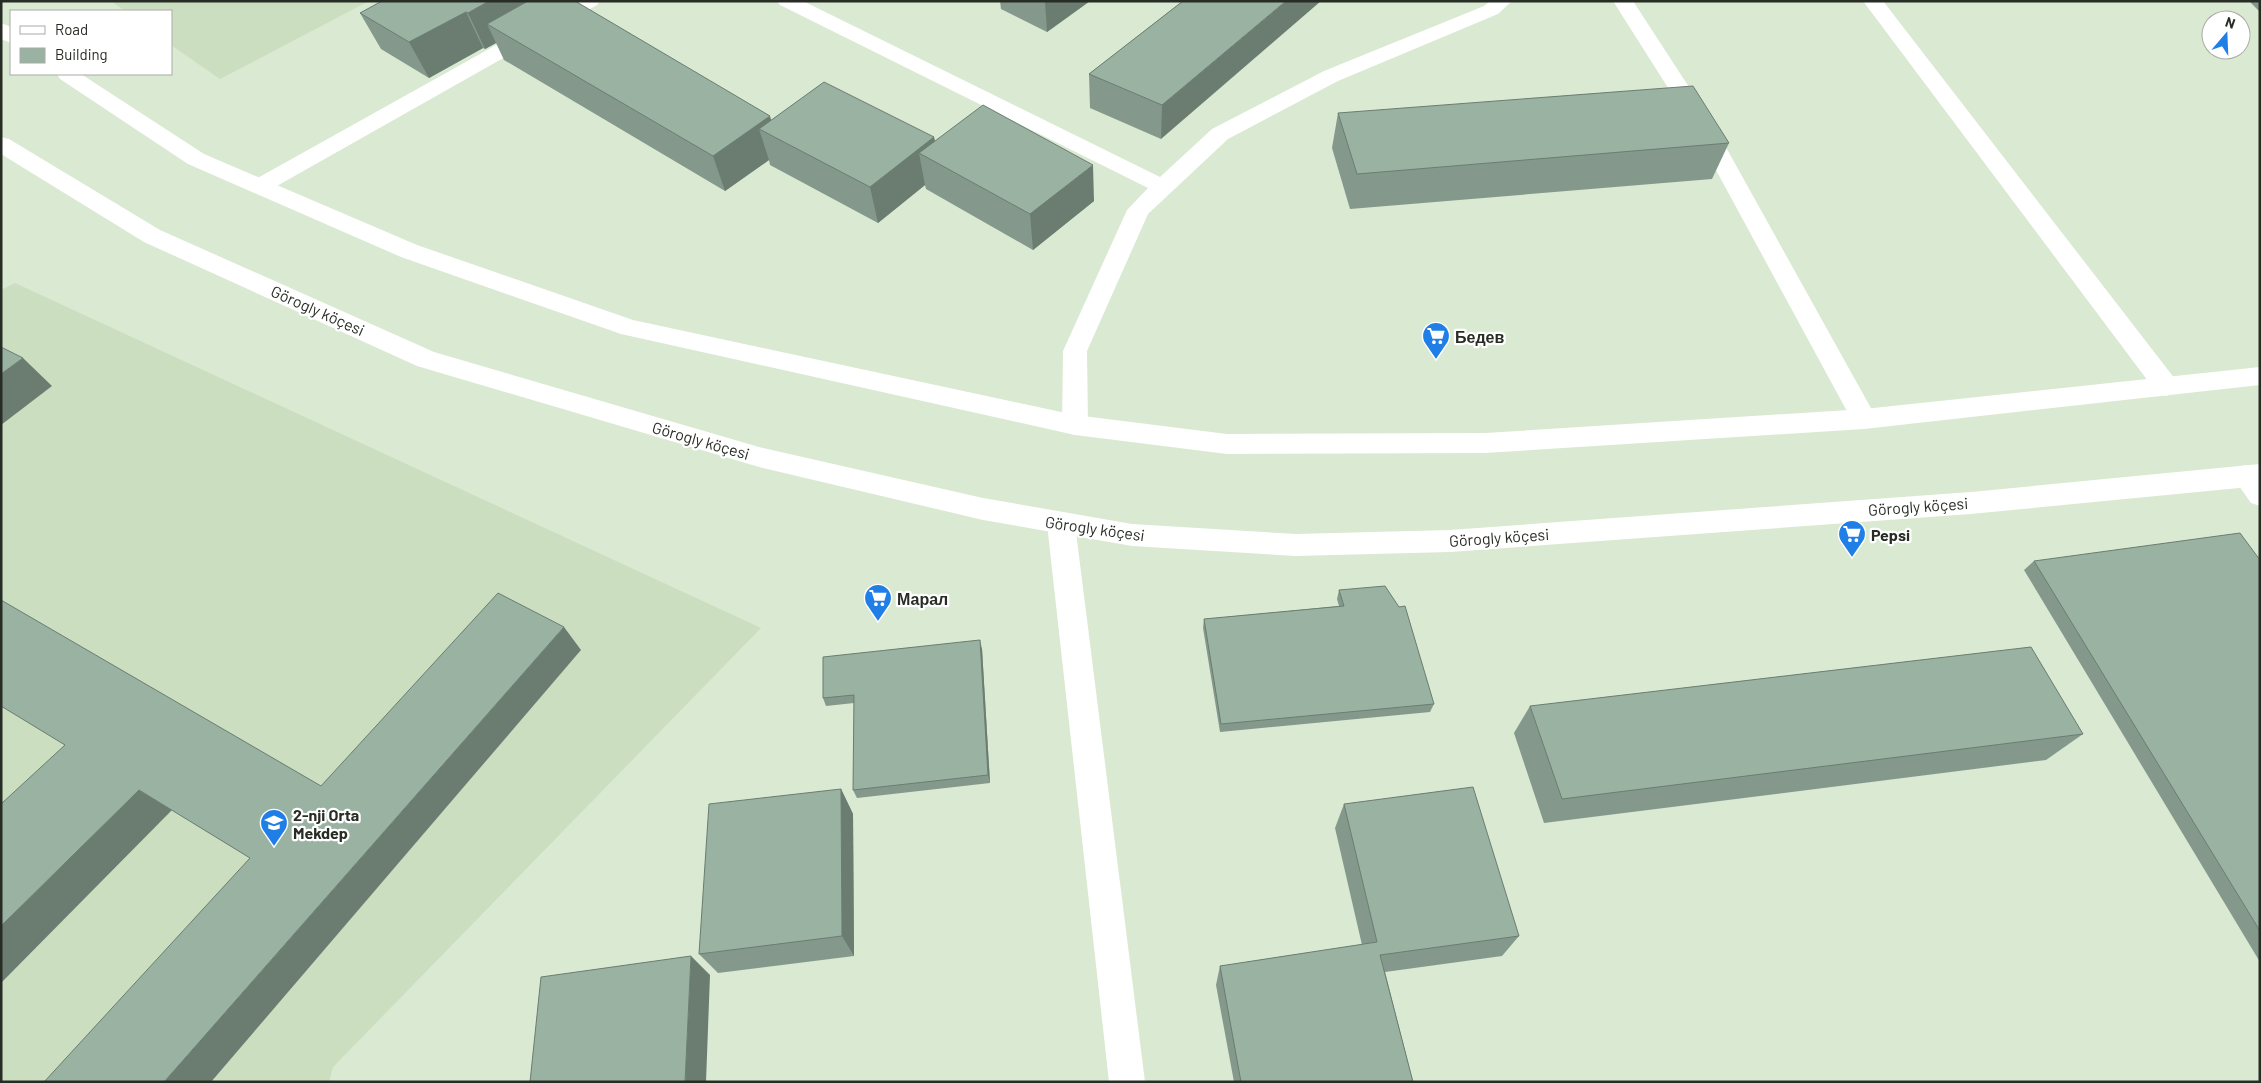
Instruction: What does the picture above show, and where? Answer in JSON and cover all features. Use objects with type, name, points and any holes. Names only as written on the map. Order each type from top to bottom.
[{"type":"main road","points":[[260,186],[590,1]]},
{"type":"main road","points":[[787,1],[1163,187]]},
{"type":"main road","points":[[1075,425],[1075,351],[1138,210],[1220,134],[1331,76],[1491,10],[1502,1]]},
{"type":"main road","points":[[1623,1],[1702,124],[1864,419]]},
{"type":"main road","points":[[1873,1],[2166,386]]},
{"type":"main road","points":[[69,75],[196,159],[409,251],[630,328],[1075,425],[1226,444],[1485,443],[1864,419],[2260,376]]},
{"type":"main road","name":"Görogly köçesi","points":[[1,144],[152,236],[426,359],[759,457],[982,509],[1132,535],[1296,545],[1450,541],[2255,482]]},
{"type":"main road","points":[[1061,524],[1127,1082]]},
{"type":"shaded area","points":[[111,1],[369,1],[220,79],[172,46],[172,10],[124,10]]},
{"type":"shaded area","name":"2-nji Orta Mekdep","points":[[15,283],[761,628],[333,1067],[329,1082],[1,1082],[1,290]]},
{"type":"building","points":[[382,1],[489,1],[409,42],[360,13]]},
{"type":"building","points":[[528,1],[575,1],[770,116],[713,156],[487,24]]},
{"type":"building","points":[[1183,1],[1286,1],[1162,105],[1089,74]]},
{"type":"building","points":[[824,82],[934,137],[870,187],[759,129]]},
{"type":"building","points":[[1693,86],[1729,143],[1357,174],[1338,113]]},
{"type":"building","points":[[983,105],[1093,165],[1030,214],[919,153]]},
{"type":"building","points":[[1,347],[23,358],[1,374]]},
{"type":"building","points":[[2240,533],[2260,560],[2260,931],[2034,561]]},
{"type":"building","points":[[1385,586],[1399,607],[1405,606],[1434,704],[1221,724],[1204,619],[1344,606],[1339,590]]},
{"type":"building","points":[[498,593],[564,627],[164,1082],[44,1082],[250,858],[139,790],[1,926],[1,804],[65,745],[1,706],[1,600],[321,786]]},
{"type":"building","points":[[980,640],[988,775],[853,790],[854,695],[823,698],[823,657]]},
{"type":"building","points":[[2031,647],[2083,734],[1562,799],[1530,706]]},
{"type":"building","points":[[1473,787],[1519,936],[1380,955],[1413,1082],[1241,1082],[1220,966],[1377,942],[1344,804]]},
{"type":"building","points":[[841,789],[842,936],[699,954],[709,804]]},
{"type":"building","points":[[691,956],[685,1082],[530,1082],[541,977]]},
{"type":"place","name":"Бедев","points":[[1436,360]]},
{"type":"place","name":"Pepsi","points":[[1852,558]]},
{"type":"place","name":"Марал","points":[[878,622]]},
{"type":"place","name":"2-nji Orta Mekdep","points":[[274,847]]}]
